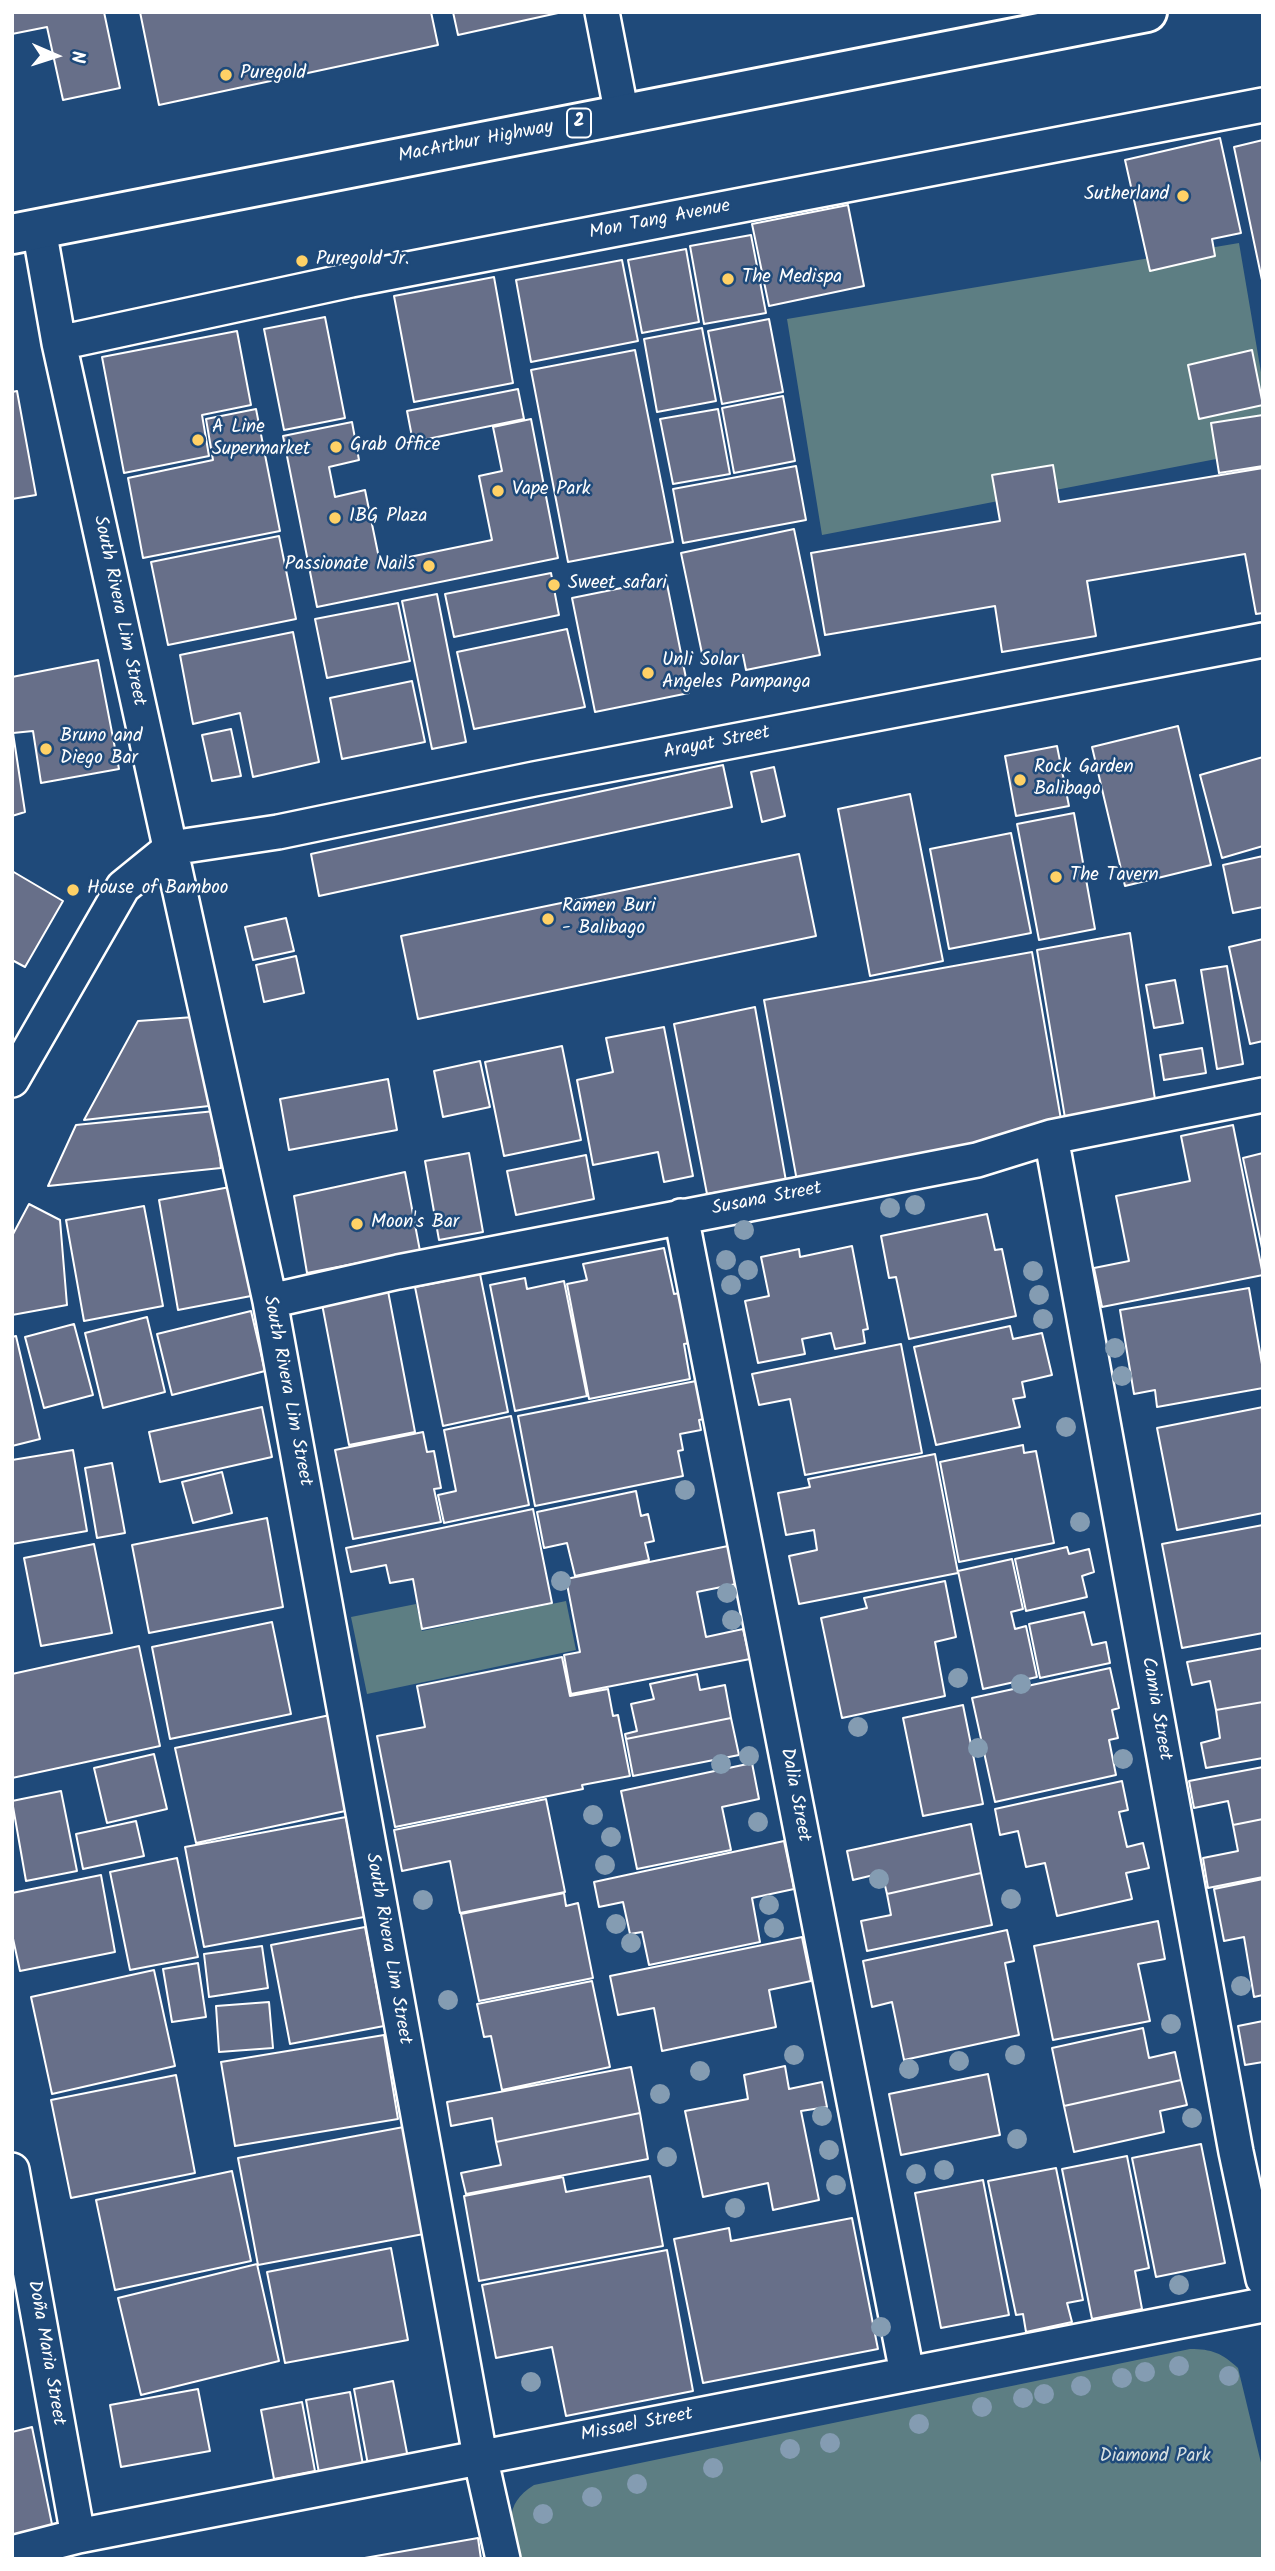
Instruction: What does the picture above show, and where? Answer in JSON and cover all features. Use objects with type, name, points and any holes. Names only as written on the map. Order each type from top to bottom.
[{"type":"highway","name":"MacArthur Highway","points":[[26,231],[622,114],[1062,20],[1147,12]]},
{"type":"street","points":[[602,12],[622,114]]},
{"type":"street","name":"Mon Tang Avenue","points":[[60,343],[351,280],[1263,105]]},
{"type":"street","name":"South Rivera Lim Street","points":[[26,231],[60,343],[270,1301],[480,2456],[503,2559]]},
{"type":"street","name":"Arayat Street","points":[[171,848],[278,832],[534,779],[1263,640]]},
{"type":"street","points":[[12,1080],[123,887],[171,848]]},
{"type":"street","name":"Susana Street","points":[[270,1301],[398,1272],[977,1160],[1051,1138],[1263,1096]]},
{"type":"street","name":"Camia Street","points":[[1051,1138],[1236,2152],[1263,2279]]},
{"type":"street","name":"Dalia Street","points":[[681,1216],[906,2373]]},
{"type":"street","name":"Doña Maria Street","points":[[12,2170],[78,2536]]},
{"type":"street","name":"Missael Street","points":[[12,2553],[78,2536],[480,2456],[1263,2305]]},
{"type":"green space","points":[[1239,243],[1263,384],[1263,450],[822,535],[787,319]]},
{"type":"green space","points":[[566,1601],[576,1650],[367,1694],[351,1617],[416,1604],[422,1631]]},
{"type":"green space","name":"Diamond Park","points":[[1190,2349],[1216,2353],[1238,2368],[1263,2471],[1263,2559],[516,2559],[511,2527],[513,2509],[517,2500],[534,2485]]},
{"type":"building","points":[[12,12],[104,12],[120,88],[63,100],[47,27],[12,34]]},
{"type":"building","name":"Puregold","points":[[140,12],[431,12],[438,45],[159,105]]},
{"type":"building","points":[[453,12],[558,12],[558,13],[458,35]]},
{"type":"building","name":"Sutherland","points":[[1220,138],[1241,233],[1212,239],[1215,256],[1150,271],[1125,160]]},
{"type":"building","points":[[1263,140],[1263,285],[1234,147]]},
{"type":"building","points":[[848,205],[864,286],[769,306],[752,224]]},
{"type":"building","name":"The Medispa","points":[[751,235],[766,313],[704,324],[690,246]]},
{"type":"building","points":[[686,249],[699,322],[642,333],[628,260]]},
{"type":"building","points":[[622,260],[638,341],[531,362],[516,280]]},
{"type":"building","points":[[494,277],[513,383],[414,402],[394,296]]},
{"type":"building","points":[[325,317],[345,418],[284,430],[264,329]]},
{"type":"building","points":[[769,319],[783,392],[722,404],[708,331]]},
{"type":"building","points":[[702,328],[716,401],[657,412],[644,339]]},
{"type":"building","points":[[237,331],[251,405],[202,415],[209,456],[124,473],[102,357]]},
{"type":"building","points":[[635,350],[673,542],[568,562],[531,370]]},
{"type":"building","points":[[1252,350],[1263,405],[1199,419],[1188,365]]},
{"type":"building","points":[[518,389],[524,419],[413,442],[407,411]]},
{"type":"building","points":[[17,391],[36,495],[12,499],[12,392]]},
{"type":"building","points":[[783,396],[795,461],[734,473],[722,408]]},
{"type":"building","points":[[256,409],[280,531],[143,558],[128,478],[213,460],[206,419]]},
{"type":"building","points":[[718,409],[730,474],[673,484],[660,419]]},
{"type":"building","points":[[1263,415],[1263,466],[1219,473],[1211,423]]},
{"type":"building","name":"IBG Plaza","points":[[531,419],[558,558],[317,607],[283,436],[352,422],[359,460],[329,467],[335,497],[365,490],[380,563],[492,540],[479,476],[502,471],[493,427]]},
{"type":"building","points":[[1053,465],[1059,502],[1263,468],[1263,613],[1256,614],[1245,554],[1087,581],[1096,636],[1002,652],[995,606],[825,635],[811,553],[1000,521],[992,475]]},
{"type":"building","points":[[796,466],[806,520],[683,543],[673,489]]},
{"type":"building","points":[[794,529],[820,655],[746,670],[743,655],[704,663],[681,553]]},
{"type":"building","points":[[279,536],[296,619],[168,645],[151,562]]},
{"type":"building","points":[[551,573],[559,615],[454,637],[445,594]]},
{"type":"building","points":[[666,579],[689,693],[595,712],[572,598]]},
{"type":"building","points":[[437,594],[466,742],[432,749],[402,601]]},
{"type":"building","points":[[398,603],[410,661],[327,678],[315,619]]},
{"type":"building","points":[[567,629],[585,707],[474,729],[457,652]]},
{"type":"building","points":[[293,632],[319,762],[253,777],[240,713],[193,724],[180,655]]},
{"type":"building","points":[[98,660],[119,769],[41,783],[33,731],[13,733],[25,812],[12,816],[12,677]]},
{"type":"building","points":[[412,681],[425,742],[342,759],[330,698]]},
{"type":"building","points":[[1178,726],[1211,865],[1125,886],[1092,747]]},
{"type":"building","points":[[231,729],[241,776],[212,781],[202,735]]},
{"type":"building","points":[[1057,746],[1069,806],[1016,816],[1005,756]]},
{"type":"building","points":[[1263,757],[1263,846],[1222,858],[1200,775]]},
{"type":"building","points":[[723,765],[732,807],[319,896],[311,854]]},
{"type":"building","points":[[774,767],[785,816],[762,822],[751,772]]},
{"type":"building","points":[[910,794],[943,961],[870,976],[838,809]]},
{"type":"building","name":"The Tavern","points":[[1074,813],[1095,929],[1039,940],[1017,824]]},
{"type":"building","points":[[1011,833],[1031,933],[949,949],[930,849]]},
{"type":"building","points":[[799,854],[816,936],[418,1019],[401,936]]},
{"type":"building","points":[[1263,856],[1263,907],[1233,913],[1223,865]]},
{"type":"building","points":[[12,871],[63,901],[25,967],[12,960]]},
{"type":"building","points":[[286,918],[294,951],[253,960],[245,927]]},
{"type":"building","points":[[1130,933],[1156,1106],[1066,1124],[1037,950]]},
{"type":"building","points":[[1263,939],[1263,1041],[1250,1044],[1229,947]]},
{"type":"building","points":[[1032,952],[1063,1131],[797,1181],[764,1000]]},
{"type":"building","points":[[296,956],[304,993],[264,1002],[256,965]]},
{"type":"building","points":[[1227,966],[1243,1064],[1217,1069],[1201,970]]},
{"type":"building","points":[[1175,980],[1183,1023],[1154,1028],[1146,985]]},
{"type":"building","points":[[755,1007],[786,1181],[707,1194],[674,1024]]},
{"type":"building","points":[[194,1017],[209,1106],[84,1120],[138,1021]]},
{"type":"building","points":[[664,1027],[693,1176],[664,1182],[658,1152],[593,1165],[577,1080],[613,1072],[606,1038]]},
{"type":"building","points":[[562,1046],[581,1140],[504,1156],[485,1062]]},
{"type":"building","points":[[1202,1048],[1206,1073],[1164,1080],[1160,1055]]},
{"type":"building","points":[[480,1061],[490,1107],[443,1117],[434,1071]]},
{"type":"building","points":[[388,1079],[397,1130],[289,1150],[280,1099]]},
{"type":"building","points":[[215,1111],[221,1168],[48,1186],[76,1125]]},
{"type":"building","points":[[1233,1125],[1263,1275],[1102,1307],[1094,1268],[1129,1261],[1116,1196],[1190,1181],[1181,1136]]},
{"type":"building","points":[[469,1153],[483,1232],[439,1240],[425,1161]]},
{"type":"building","points":[[1263,1153],[1263,1253],[1243,1158]]},
{"type":"building","points":[[586,1155],[594,1199],[516,1215],[507,1171]]},
{"type":"building","name":"Moon's Bar","points":[[405,1172],[420,1251],[307,1273],[294,1196]]},
{"type":"building","points":[[230,1187],[251,1296],[178,1310],[159,1200]]},
{"type":"building","points":[[29,1204],[60,1220],[67,1305],[12,1315],[12,1236]]},
{"type":"building","points":[[144,1206],[163,1306],[84,1321],[66,1220]]},
{"type":"building","points":[[987,1214],[995,1250],[1002,1249],[1016,1316],[909,1339],[896,1277],[889,1278],[881,1236]]},
{"type":"building","points":[[852,1246],[868,1329],[863,1330],[865,1343],[835,1349],[831,1333],[802,1339],[805,1354],[758,1363],[745,1301],[769,1296],[761,1257],[799,1249],[800,1257]]},
{"type":"building","points":[[664,1248],[674,1294],[680,1293],[690,1343],[684,1344],[690,1379],[589,1399],[567,1284],[587,1280],[583,1264]]},
{"type":"building","points":[[480,1274],[508,1412],[443,1426],[415,1287]]},
{"type":"building","points":[[525,1278],[527,1289],[564,1281],[587,1396],[515,1411],[490,1285]]},
{"type":"building","points":[[1249,1288],[1263,1370],[1263,1388],[1157,1407],[1155,1390],[1134,1394],[1120,1310]]},
{"type":"building","points":[[388,1291],[415,1432],[349,1445],[322,1304]]},
{"type":"building","points":[[251,1311],[265,1371],[172,1395],[157,1334]]},
{"type":"building","points":[[147,1317],[165,1392],[103,1408],[85,1333]]},
{"type":"building","points":[[74,1324],[93,1395],[44,1408],[25,1337]]},
{"type":"building","points":[[1010,1326],[1013,1339],[1042,1333],[1052,1375],[1022,1382],[1025,1397],[1013,1399],[1020,1427],[936,1445],[914,1347]]},
{"type":"building","points":[[16,1336],[40,1439],[12,1446],[12,1337]]},
{"type":"building","points":[[901,1344],[922,1453],[805,1475],[790,1399],[759,1405],[752,1374]]},
{"type":"building","points":[[696,1381],[704,1419],[699,1420],[701,1430],[680,1434],[683,1450],[678,1451],[683,1476],[535,1506],[518,1416]]},
{"type":"building","points":[[262,1407],[272,1457],[160,1482],[149,1432]]},
{"type":"building","points":[[1263,1407],[1263,1513],[1177,1530],[1157,1428]]},
{"type":"building","points":[[511,1416],[529,1505],[444,1523],[438,1495],[456,1491],[444,1430]]},
{"type":"building","points":[[423,1432],[427,1452],[434,1451],[441,1488],[434,1489],[441,1522],[353,1539],[335,1450]]},
{"type":"building","points":[[1023,1445],[1024,1453],[1036,1451],[1054,1543],[959,1562],[940,1462]]},
{"type":"building","points":[[73,1450],[87,1531],[12,1544],[12,1460]]},
{"type":"building","points":[[935,1454],[958,1573],[799,1604],[789,1556],[817,1550],[814,1530],[786,1535],[778,1493],[810,1487],[808,1479]]},
{"type":"building","points":[[112,1463],[125,1533],[97,1538],[85,1468]]},
{"type":"building","points":[[222,1472],[232,1513],[193,1523],[182,1482]]},
{"type":"building","points":[[636,1491],[641,1516],[648,1514],[654,1541],[645,1543],[649,1560],[575,1576],[567,1543],[544,1548],[537,1512]]},
{"type":"building","points":[[533,1509],[552,1603],[422,1629],[413,1579],[390,1583],[386,1565],[351,1572],[346,1548]]},
{"type":"building","points":[[267,1518],[283,1607],[149,1633],[132,1545]]},
{"type":"building","points":[[1263,1525],[1263,1633],[1182,1648],[1162,1544]]},
{"type":"building","points":[[94,1544],[112,1633],[41,1646],[24,1558]]},
{"type":"building","points":[[728,1546],[736,1584],[697,1592],[706,1637],[743,1629],[750,1659],[571,1694],[564,1655],[580,1652],[566,1579]]},
{"type":"building","points":[[1067,1547],[1069,1554],[1089,1549],[1094,1572],[1082,1576],[1087,1597],[1026,1611],[1015,1559]]},
{"type":"building","points":[[1012,1559],[1023,1609],[1011,1612],[1015,1629],[1026,1626],[1037,1677],[983,1689],[958,1571]]},
{"type":"building","points":[[945,1581],[956,1637],[935,1642],[945,1696],[842,1718],[821,1618],[867,1608],[864,1598]]},
{"type":"building","points":[[1084,1612],[1092,1645],[1106,1642],[1110,1663],[1040,1678],[1029,1624]]},
{"type":"building","points":[[272,1622],[291,1714],[170,1739],[152,1647]]},
{"type":"building","points":[[139,1646],[160,1746],[12,1778],[12,1674]]},
{"type":"building","points":[[1263,1648],[1263,1702],[1216,1710],[1210,1681],[1192,1685],[1187,1662]]},
{"type":"building","points":[[562,1657],[570,1696],[608,1689],[613,1716],[618,1715],[630,1776],[582,1785],[583,1789],[395,1827],[377,1736],[425,1727],[417,1686]]},
{"type":"building","points":[[1110,1668],[1119,1708],[1112,1710],[1118,1738],[1109,1740],[1116,1775],[995,1802],[972,1698]]},
{"type":"building","points":[[697,1674],[700,1690],[725,1685],[731,1718],[626,1739],[625,1734],[637,1731],[631,1704],[654,1699],[650,1684]]},
{"type":"building","points":[[1263,1702],[1263,1758],[1206,1768],[1201,1743],[1220,1738],[1216,1710]]},
{"type":"building","points":[[963,1705],[983,1804],[923,1816],[903,1718]]},
{"type":"building","points":[[330,1715],[350,1810],[196,1843],[175,1748]]},
{"type":"building","points":[[731,1718],[739,1755],[633,1776],[626,1739]]},
{"type":"building","points":[[154,1754],[167,1809],[107,1823],[94,1768]]},
{"type":"building","points":[[752,1763],[759,1799],[722,1807],[731,1850],[637,1869],[621,1791]]},
{"type":"building","points":[[1263,1767],[1263,1819],[1233,1825],[1228,1801],[1194,1808],[1189,1781]]},
{"type":"building","points":[[1122,1781],[1128,1810],[1119,1812],[1127,1847],[1143,1843],[1149,1868],[1126,1873],[1132,1899],[1057,1916],[1045,1863],[1026,1867],[1018,1831],[1000,1835],[995,1809]]},
{"type":"building","points":[[61,1791],[77,1871],[26,1881],[12,1801]]},
{"type":"building","points":[[546,1799],[565,1892],[460,1913],[450,1861],[402,1871],[394,1830]]},
{"type":"building","points":[[346,1817],[364,1917],[204,1947],[185,1847]]},
{"type":"building","points":[[1263,1819],[1263,1877],[1208,1888],[1203,1858],[1238,1851],[1233,1825]]},
{"type":"building","points":[[136,1821],[144,1856],[83,1869],[76,1834]]},
{"type":"building","points":[[971,1824],[981,1873],[887,1894],[882,1873],[853,1880],[847,1851]]},
{"type":"building","points":[[784,1841],[794,1889],[752,1898],[760,1942],[649,1965],[642,1932],[630,1934],[623,1902],[599,1907],[594,1882]]},
{"type":"building","points":[[177,1858],[198,1957],[130,1970],[110,1872]]},
{"type":"building","points":[[981,1873],[992,1925],[867,1951],[861,1921],[891,1915],[887,1894]]},
{"type":"building","points":[[101,1875],[115,1952],[20,1971],[12,1934],[12,1893]]},
{"type":"building","points":[[1263,1879],[1263,1995],[1254,1997],[1244,1937],[1224,1941],[1214,1889]]},
{"type":"building","points":[[564,1893],[566,1906],[578,1903],[593,1978],[479,2001],[461,1914]]},
{"type":"building","points":[[1158,1921],[1165,1959],[1138,1964],[1150,2021],[1053,2040],[1034,1946]]},
{"type":"building","points":[[365,1927],[384,2026],[290,2044],[271,1945]]},
{"type":"building","points":[[1007,1930],[1014,1961],[1005,1963],[1019,2035],[904,2060],[892,2002],[872,2007],[863,1961]]},
{"type":"building","points":[[802,1937],[811,1981],[769,1990],[776,2027],[662,2051],[654,2008],[618,2015],[610,1976]]},
{"type":"building","points":[[262,1946],[268,1988],[209,1997],[204,1954]]},
{"type":"building","points":[[198,1963],[206,2017],[172,2022],[163,1969]]},
{"type":"building","points":[[154,1970],[175,2066],[52,2094],[31,1997]]},
{"type":"building","points":[[592,1981],[610,2067],[502,2090],[491,2036],[484,2037],[477,2004]]},
{"type":"building","points":[[269,2002],[273,2048],[219,2052],[216,2006]]},
{"type":"building","points":[[1263,2021],[1263,2062],[1245,2065],[1238,2026]]},
{"type":"building","points":[[1143,2028],[1149,2058],[1175,2052],[1181,2080],[1064,2106],[1052,2048]]},
{"type":"building","points":[[384,2035],[398,2119],[235,2146],[221,2062]]},
{"type":"building","points":[[785,2066],[789,2089],[822,2082],[827,2107],[801,2111],[819,2200],[773,2210],[768,2183],[703,2197],[685,2111],[748,2099],[744,2075]]},
{"type":"building","points":[[631,2067],[640,2113],[496,2142],[492,2118],[451,2126],[447,2102]]},
{"type":"building","points":[[988,2074],[1000,2135],[901,2155],[889,2094]]},
{"type":"building","points":[[176,2075],[195,2173],[71,2198],[51,2100]]},
{"type":"building","points":[[1181,2080],[1187,2105],[1160,2111],[1164,2132],[1074,2152],[1064,2106]]},
{"type":"building","points":[[640,2113],[648,2159],[466,2194],[461,2173],[501,2165],[496,2142]]},
{"type":"building","points":[[409,2126],[429,2233],[258,2265],[238,2158]]},
{"type":"building","points":[[1201,2144],[1225,2263],[1156,2277],[1132,2158]]},
{"type":"building","points":[[1127,2156],[1149,2268],[1135,2271],[1142,2309],[1092,2319],[1062,2169]]},
{"type":"building","points":[[1056,2168],[1083,2300],[1067,2303],[1072,2322],[1026,2332],[1023,2314],[1016,2315],[988,2181]]},
{"type":"building","points":[[232,2171],[251,2261],[115,2290],[96,2200]]},
{"type":"building","points":[[650,2176],[663,2246],[479,2281],[464,2196],[563,2177],[566,2192]]},
{"type":"building","points":[[983,2180],[1009,2315],[941,2328],[915,2193]]},
{"type":"building","points":[[852,2218],[878,2349],[703,2383],[674,2239],[729,2228],[731,2241]]},
{"type":"building","points":[[391,2248],[408,2340],[285,2363],[267,2272]]},
{"type":"building","points":[[667,2250],[693,2391],[566,2416],[552,2347],[496,2358],[482,2285]]},
{"type":"building","points":[[257,2264],[279,2361],[141,2395],[118,2298]]},
{"type":"building","points":[[393,2381],[408,2458],[368,2465],[354,2389]]},
{"type":"building","points":[[198,2389],[210,2451],[121,2467],[110,2405]]},
{"type":"building","points":[[350,2392],[363,2465],[319,2473],[306,2400]]},
{"type":"building","points":[[302,2402],[315,2471],[274,2479],[261,2410]]},
{"type":"building","points":[[32,2427],[54,2534],[12,2542],[12,2432]]},
{"type":"building","points":[[478,2538],[481,2559],[359,2559]]},
{"type":"place","name":"Puregold","points":[[226,75]]},
{"type":"place","name":"Sutherland","points":[[1183,196]]},
{"type":"place","name":"Puregold Jr.","points":[[302,261]]},
{"type":"place","name":"The Medispa","points":[[728,279]]},
{"type":"place","name":"A Line Supermarket","points":[[198,440]]},
{"type":"place","name":"Grab Office","points":[[336,447]]},
{"type":"place","name":"Vape Park","points":[[498,491]]},
{"type":"place","name":"IBG Plaza","points":[[335,518]]},
{"type":"place","name":"Passionate Nails","points":[[429,566]]},
{"type":"place","name":"Sweet safari","points":[[554,585]]},
{"type":"place","name":"Unli Solar Angeles Pampanga","points":[[648,673]]},
{"type":"place","name":"Bruno and Diego Bar","points":[[46,749]]},
{"type":"place","name":"Rock Garden Balibago","points":[[1020,780]]},
{"type":"place","name":"The Tavern","points":[[1056,877]]},
{"type":"place","name":"House of Bamboo","points":[[73,890]]},
{"type":"place","name":"Ramen Buri - Balibago","points":[[548,919]]},
{"type":"place","name":"Moon's Bar","points":[[357,1224]]}]
